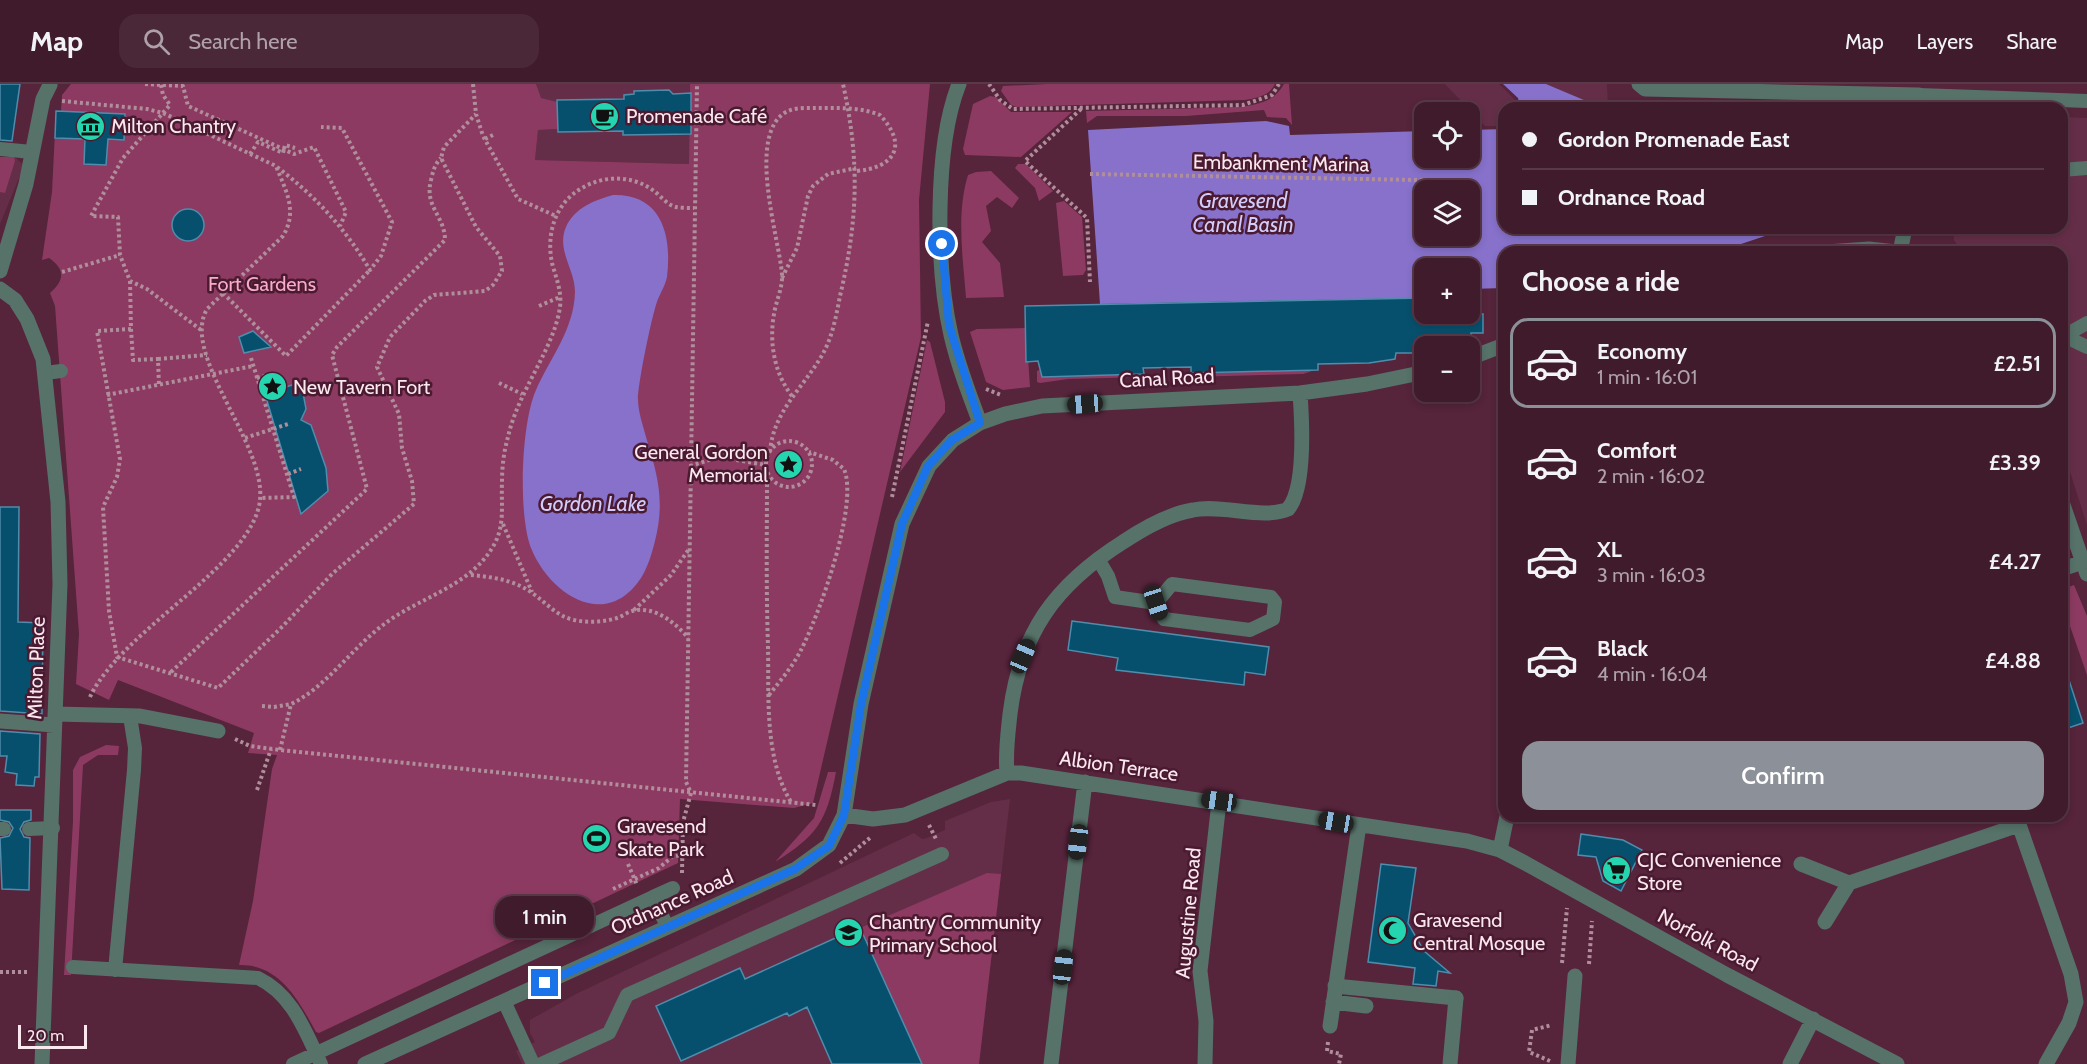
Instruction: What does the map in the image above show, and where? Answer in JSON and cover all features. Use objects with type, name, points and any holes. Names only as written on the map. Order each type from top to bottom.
[{"type":"street","points":[[959,84],[943,159],[943,266],[952,336],[980,423]]},
{"type":"street","points":[[1639,84],[1645,90],[1919,102]]},
{"type":"street","points":[[0,271],[26,184],[36,128],[48,87]]},
{"type":"street","name":"Milton Place","points":[[0,289],[15,300],[27,319],[43,359],[53,372],[60,584],[54,719],[53,828],[42,1064]]},
{"type":"street","points":[[1480,354],[1498,347]]},
{"type":"street","name":"Canal Road","points":[[844,815],[861,704],[902,524],[928,466],[952,440],[980,423],[1005,414],[1042,406],[1299,393],[1367,384],[1414,374]]},
{"type":"street","points":[[1007,773],[1013,694],[1023,656],[1053,600],[1098,559],[1142,530],[1186,511],[1222,508],[1273,512],[1288,509],[1297,492],[1301,424],[1299,393]]},
{"type":"street","points":[[2068,515],[2082,545],[2085,568],[2068,569]]},
{"type":"street","points":[[0,721],[54,719],[83,714],[130,716],[218,731]]},
{"type":"street","name":"Albion Terrace","points":[[844,815],[873,819],[905,815],[1007,773],[1021,772],[1219,801],[1359,825],[1457,838],[1500,850]]},
{"type":"street","points":[[1051,1064],[1085,782]]},
{"type":"street","name":"Augustine Road","points":[[1205,1064],[1206,1021],[1200,971],[1219,801]]},
{"type":"street","name":"Ordnance Road","points":[[365,1064],[808,862],[829,846],[844,815]]},
{"type":"street","points":[[1500,850],[1506,822]]},
{"type":"street","points":[[1825,922],[1849,883],[2015,822]]},
{"type":"street","points":[[2018,822],[2071,974],[2076,1002],[2068,1023],[2046,1064]]},
{"type":"street","points":[[1330,1026],[1359,825]]},
{"type":"street","name":"Norfolk Road","points":[[1500,850],[1897,1064]]},
{"type":"street","points":[[1801,864],[1849,883]]},
{"type":"street","points":[[1568,1064],[1575,976]]},
{"type":"street","points":[[1334,994],[1456,998],[1450,1064]]},
{"type":"street","points":[[1334,994],[1366,1006]]},
{"type":"street","points":[[1790,1064],[1813,1019]]},
{"type":"lane","points":[[1919,102],[1940,90],[2086,99]]},
{"type":"lane","points":[[0,149],[32,152]]},
{"type":"lane","points":[[2068,170],[2087,168]]},
{"type":"lane","points":[[2068,334],[2086,324]]},
{"type":"lane","points":[[2068,339],[2087,347]]},
{"type":"lane","points":[[1098,559],[1108,576],[1115,597],[1156,603]]},
{"type":"lane","points":[[1172,584],[1271,597],[1275,602],[1272,621],[1250,630],[1164,619],[1156,603],[1172,584]]},
{"type":"lane","points":[[115,970],[134,770],[135,748],[130,716]]},
{"type":"lane","points":[[29,829],[53,828]]},
{"type":"lane","points":[[541,1064],[609,1032],[627,995],[942,854]]},
{"type":"lane","points":[[292,1064],[318,1058],[677,885]]},
{"type":"lane","points":[[653,897],[667,926]]},
{"type":"lane","points":[[73,967],[258,978],[271,985],[289,1003],[318,1058]]},
{"type":"lane","points":[[504,1001],[533,1064]]},
{"type":"path","points":[[145,84],[183,86],[188,106],[294,154],[314,147],[346,212],[340,226]]},
{"type":"path","points":[[473,84],[476,114],[485,139],[518,200],[556,216]]},
{"type":"path","points":[[677,885],[683,855],[683,822],[691,793],[686,782],[697,84]]},
{"type":"path","points":[[791,802],[782,787],[776,762],[769,696],[766,465],[776,422],[821,357],[836,315],[852,236],[856,169],[843,84]]},
{"type":"path","points":[[989,84],[1000,100],[1013,109],[1243,105],[1272,95],[1279,84]]},
{"type":"path","points":[[162,85],[163,95],[170,105],[123,158],[91,216],[118,217],[120,255],[129,280],[133,360],[207,355]]},
{"type":"path","points":[[62,101],[163,113],[276,166],[305,189],[340,226],[370,270]]},
{"type":"path","points":[[782,278],[768,199],[768,148],[773,126],[784,113],[790,110],[848,108],[880,115],[890,129],[895,145],[892,159],[883,166],[828,174],[813,186],[808,196],[796,248],[782,278],[774,314],[772,346],[776,365],[792,396]]},
{"type":"path","points":[[1081,108],[1025,161],[1087,218],[1090,282]]},
{"type":"path","points":[[171,672],[367,489],[332,355],[336,347],[445,240],[428,196],[433,170],[441,158],[444,147],[476,114]]},
{"type":"path","points":[[223,293],[286,356],[381,256],[392,222],[342,128],[321,127]]},
{"type":"path","points":[[485,139],[493,135]]},
{"type":"path","points":[[250,154],[258,142],[283,153],[285,145],[295,148]]},
{"type":"path","points":[[117,657],[218,688],[283,626],[332,574],[414,504],[412,481],[402,448],[399,414],[377,367],[390,337],[425,301],[434,295],[485,291],[493,285],[502,271],[500,256],[476,227],[441,158]]},
{"type":"path","points":[[83,714],[105,671],[117,657],[237,547],[256,519],[260,498],[260,475],[245,438],[213,376],[201,319],[223,293],[283,236],[290,225],[292,212],[290,201],[276,166]]},
{"type":"path","name":"Embankment Marina","points":[[1090,174],[1472,180]]},
{"type":"path","points":[[689,549],[671,575],[633,610],[606,621],[574,620],[544,605],[533,593],[521,571],[503,524],[503,458],[522,393],[556,325],[560,297],[550,247],[556,216],[566,200],[580,189],[597,181],[615,178],[641,183],[676,207],[694,208]]},
{"type":"path","points":[[62,272],[120,255]]},
{"type":"path","points":[[129,280],[147,289],[202,331]]},
{"type":"path","points":[[539,306],[560,297]]},
{"type":"path","points":[[891,497],[928,320]]},
{"type":"path","points":[[117,657],[109,611],[103,507],[117,477],[120,459],[97,331],[131,329]]},
{"type":"path","points":[[250,358],[294,497],[260,498]]},
{"type":"path","points":[[158,359],[159,386]]},
{"type":"path","points":[[107,395],[213,376],[253,366]]},
{"type":"path","points":[[257,378],[268,375]]},
{"type":"path","points":[[499,382],[522,393]]},
{"type":"path","points":[[984,388],[1004,396]]},
{"type":"path","points":[[245,438],[288,424]]},
{"type":"path","points":[[769,696],[801,651],[827,587],[845,518],[848,494],[844,470],[825,456],[809,452],[801,444],[786,441],[770,452]]},
{"type":"path","points":[[767,472],[774,482],[781,486],[796,486],[803,483],[812,470],[809,452]]},
{"type":"path","points":[[690,466],[719,458],[766,465]]},
{"type":"path","points":[[288,474],[300,469]]},
{"type":"path","points":[[262,706],[274,707],[291,704],[306,697],[358,645],[387,621],[470,575],[485,560],[503,524]]},
{"type":"path","points":[[470,575],[491,577],[513,583],[533,593]]},
{"type":"path","points":[[633,610],[662,616],[678,626],[688,638]]},
{"type":"path","points":[[280,750],[291,704]]},
{"type":"path","points":[[218,731],[250,746],[271,749],[816,805]]},
{"type":"path","points":[[257,790],[271,749]]},
{"type":"path","points":[[613,889],[661,867],[674,856],[683,855]]},
{"type":"path","points":[[627,864],[638,888]]},
{"type":"path","points":[[0,972],[34,972],[47,977]]},
{"type":"shaded area","points":[[536,84],[690,84],[689,164],[535,160],[538,130],[558,129],[557,103],[545,101],[538,95]]},
{"type":"shaded area","points":[[1445,84],[1499,84],[1516,102],[1498,102],[1498,126],[1485,126],[1480,121],[1480,102],[1462,102]]},
{"type":"shaded area","points":[[1546,84],[1607,84],[1608,102],[1589,102]]},
{"type":"shaded area","points":[[2068,117],[2087,118],[2087,525],[2068,466],[2068,246],[1958,246],[1954,234],[2068,234]]},
{"type":"shaded area","points":[[0,157],[15,157],[24,166],[0,224]]},
{"type":"shaded area","name":"Chantry Community Primary School","points":[[1010,799],[979,1064],[522,1064],[516,1051],[535,1042],[530,1033],[530,1020],[576,994],[914,833],[922,839],[927,838],[945,830],[945,821],[991,802]]},
{"type":"green space","name":"Fort Gardens","points":[[71,84],[536,84],[541,98],[557,102],[558,129],[538,130],[535,160],[689,164],[690,84],[930,84],[919,200],[921,337],[813,803],[794,808],[680,799],[678,863],[319,1033],[316,1032],[294,996],[276,977],[253,966],[239,965],[253,901],[272,769],[277,755],[248,753],[254,733],[118,680],[109,700],[76,684],[79,634],[55,306],[50,293],[58,284],[61,275],[58,266],[49,258],[42,260],[52,192],[56,111],[61,111],[62,95]]},
{"type":"green space","points":[[1275,84],[1266,94],[1244,100],[1016,107],[1011,105],[1001,91],[1003,86]]},
{"type":"green space","points":[[1284,84],[1289,84],[1292,125],[1286,118],[1267,117],[1264,110],[1186,116],[1097,116],[1087,123],[1086,111],[1253,105],[1276,95]]},
{"type":"green space","points":[[990,96],[996,97],[1011,112],[1072,112],[1021,157],[965,155],[963,149],[973,104]]},
{"type":"green space","points":[[0,157],[14,157],[15,161],[5,193],[0,192]]},
{"type":"green space","points":[[1018,164],[1026,164],[1053,191],[1039,201],[1035,188],[1015,168]]},
{"type":"green space","points":[[991,171],[1019,198],[1012,208],[997,197],[986,206],[991,231],[982,242],[1000,263],[1004,297],[966,298],[961,236],[964,190],[968,175]]},
{"type":"green space","points":[[1064,201],[1082,217],[1086,270],[1083,275],[1063,276],[1056,203]]},
{"type":"green space","points":[[1026,328],[1030,387],[1003,390],[986,382],[970,332],[977,329]]},
{"type":"green space","points":[[927,340],[930,342],[945,402],[945,412],[900,472]]},
{"type":"green space","points":[[1042,369],[1042,377],[1144,374],[1143,377],[1068,379],[1040,383],[1037,382],[1037,371]]},
{"type":"green space","points":[[1315,370],[1303,374],[1189,377],[1191,373]]},
{"type":"green space","points":[[2074,585],[2087,616],[2087,675],[2068,620],[2068,587]]},
{"type":"green space","points":[[106,745],[119,746],[118,755],[98,755],[83,765],[71,975],[64,975],[73,821],[73,770],[80,757]]},
{"type":"green space","points":[[828,772],[836,772],[833,789],[818,826],[801,844],[775,862],[814,818]]},
{"type":"green space","points":[[987,873],[1001,874],[979,1064],[922,1064],[860,928]]},
{"type":"water","points":[[1503,84],[1546,84],[1589,102],[1519,102],[1518,98]]},
{"type":"water","name":"Gravesend Canal Basin","points":[[1266,121],[1289,126],[1290,135],[1414,131],[1414,168],[1480,168],[1480,130],[1498,129],[1498,234],[1771,234],[1735,246],[1498,246],[1498,288],[1480,289],[1480,258],[1414,258],[1414,298],[1100,304],[1088,130]]},
{"type":"water","name":"Gordon Lake","points":[[613,195],[643,201],[653,209],[665,232],[668,246],[667,277],[652,319],[638,399],[657,476],[660,513],[653,550],[641,578],[627,594],[612,602],[596,604],[580,600],[565,592],[551,580],[540,565],[531,548],[527,533],[524,514],[523,469],[524,446],[531,405],[536,390],[566,331],[574,306],[574,284],[563,244],[566,227],[580,210],[592,202]]},
{"type":"building","points":[[0,84],[20,84],[12,141],[0,140]]},
{"type":"building","name":"Promenade Café","points":[[669,90],[673,94],[691,93],[691,134],[623,135],[623,131],[558,132],[557,100],[624,99],[624,95],[634,94],[634,91]]},
{"type":"building","name":"Milton Chantry","points":[[56,111],[125,114],[124,140],[108,139],[106,165],[84,164],[85,139],[55,138]]},
{"type":"building","points":[[188,209],[199,214],[204,225],[199,236],[188,241],[177,236],[172,225],[177,214]]},
{"type":"building","points":[[1414,298],[1414,324],[1480,324],[1480,314],[1483,314],[1483,333],[1471,333],[1471,336],[1414,336],[1414,353],[1396,353],[1395,359],[1369,363],[1318,364],[1318,370],[1191,373],[1191,367],[1143,368],[1144,374],[1042,377],[1038,361],[1026,362],[1025,306]]},
{"type":"building","points":[[253,331],[271,347],[244,353],[239,337]]},
{"type":"building","points":[[301,382],[306,409],[301,420],[311,425],[326,468],[328,491],[301,514],[265,394]]},
{"type":"building","points":[[0,507],[19,507],[18,622],[43,623],[42,714],[0,711]]},
{"type":"building","points":[[1072,621],[1269,647],[1265,675],[1245,672],[1244,685],[1116,670],[1118,658],[1068,650]]},
{"type":"building","points":[[2068,677],[2083,723],[2068,728]]},
{"type":"building","points":[[0,731],[40,734],[39,777],[35,777],[34,786],[16,785],[17,774],[5,772],[7,756],[0,756]]},
{"type":"building","points":[[0,810],[31,810],[31,820],[24,822],[20,829],[24,837],[30,838],[29,890],[2,889],[0,838],[9,836],[13,828],[9,822],[0,820]]},
{"type":"building","name":"CJC Convenience Store","points":[[1581,834],[1623,840],[1642,850],[1621,891],[1603,881],[1596,857],[1578,855]]},
{"type":"building","name":"Gravesend Central Mosque","points":[[1381,864],[1416,868],[1408,923],[1424,951],[1450,973],[1438,971],[1436,986],[1413,984],[1415,968],[1368,962]]},
{"type":"building","points":[[862,932],[922,1064],[832,1064],[807,1007],[789,1016],[787,1013],[681,1061],[656,1006],[740,968],[745,979],[842,935],[844,940]]},
{"type":"place","name":"Promenade Café","points":[[605,116]]},
{"type":"place","name":"Milton Chantry","points":[[90,126]]},
{"type":"place","name":"New Tavern Fort","points":[[272,387]]},
{"type":"place","name":"General Gordon Memorial","points":[[789,464]]},
{"type":"place","name":"Gravesend Skate Park","points":[[596,838]]},
{"type":"place","name":"CJC Convenience Store","points":[[1616,871]]},
{"type":"place","name":"Gravesend Central Mosque","points":[[1392,931]]},
{"type":"place","name":"Chantry Community Primary School","points":[[848,933]]},
{"type":"route","points":[[545,983],[795,869],[820,854],[829,846],[838,832],[849,790],[861,704],[902,524],[928,466],[952,440],[980,423],[960,366],[949,325],[942,244]]}]
